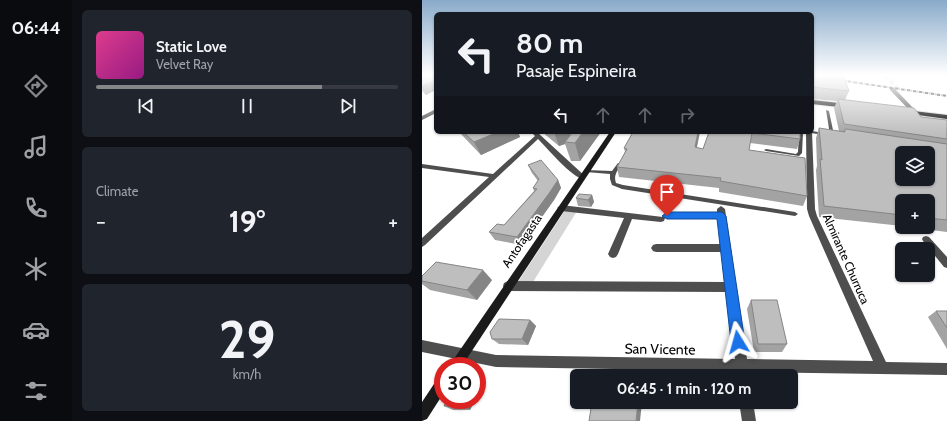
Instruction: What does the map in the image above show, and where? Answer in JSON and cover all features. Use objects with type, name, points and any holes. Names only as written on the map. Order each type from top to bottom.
[{"type":"main road","points":[[814,102],[856,107]]},
{"type":"main road","points":[[901,112],[947,117]]},
{"type":"main road","name":"Antofagasta","points":[[462,355],[612,134]]},
{"type":"main road","points":[[422,414],[434,396]]},
{"type":"street","points":[[900,96],[916,114]]},
{"type":"street","points":[[422,118],[434,112]]},
{"type":"street","points":[[422,243],[495,176],[536,134],[574,171],[584,174]]},
{"type":"street","name":"Almirante Churruca","points":[[806,134],[811,209],[813,216],[882,367]]},
{"type":"street","points":[[422,166],[495,176]]},
{"type":"street","points":[[561,208],[629,216],[664,218],[721,213],[742,369]]},
{"type":"street","points":[[613,254],[629,216]]},
{"type":"street","points":[[926,239],[947,264]]},
{"type":"street","points":[[656,248],[726,248]]},
{"type":"street","points":[[508,286],[731,287]]},
{"type":"street","name":"San Vicente","points":[[422,346],[496,361],[693,369]]},
{"type":"street","name":"San Vicente","points":[[798,369],[882,367],[947,369]]},
{"type":"street","points":[[747,409],[749,421]]},
{"type":"lane","points":[[827,111],[832,135]]},
{"type":"lane","points":[[766,150],[797,155],[800,154],[806,134]]},
{"type":"lane","points":[[814,134],[840,136]]},
{"type":"lane","points":[[623,158],[616,171],[613,173],[612,179],[614,184],[622,187],[795,214]]},
{"type":"lane","points":[[584,174],[613,173]]},
{"type":"shaded area","points":[[566,209],[577,211],[533,282],[518,282]]},
{"type":"building","points":[[838,99],[914,108],[921,117],[947,120],[947,139],[844,124]]},
{"type":"building","points":[[819,128],[845,132],[845,129],[947,144],[947,220],[935,219],[935,194],[895,194],[895,214],[824,206],[820,159],[822,160]]},
{"type":"building","points":[[465,134],[493,134],[474,142]]},
{"type":"building","points":[[571,134],[582,134],[575,143],[565,142]]},
{"type":"building","points":[[632,134],[698,134],[695,147],[703,149],[708,134],[752,134],[749,150],[805,158],[807,196],[720,181],[721,178],[617,167],[627,149],[624,148]]},
{"type":"building","points":[[760,134],[800,134],[800,139]]},
{"type":"building","points":[[541,160],[558,180],[550,192],[517,237],[489,232],[497,224],[504,225],[537,189],[533,188],[539,179],[528,165]]},
{"type":"building","points":[[579,194],[592,195],[588,200],[576,198]]},
{"type":"building","points":[[436,262],[483,270],[467,290],[422,281],[422,276]]},
{"type":"building","points":[[751,300],[777,300],[787,344],[758,344]]},
{"type":"building","points":[[936,311],[947,311],[947,328]]},
{"type":"building","points":[[499,319],[530,320],[522,339],[492,339],[490,332]]},
{"type":"building","points":[[591,409],[637,409],[636,421],[589,421]]},
{"type":"railway","points":[[938,95],[947,96]]},
{"type":"route","points":[[667,216],[722,216],[738,342]]}]
